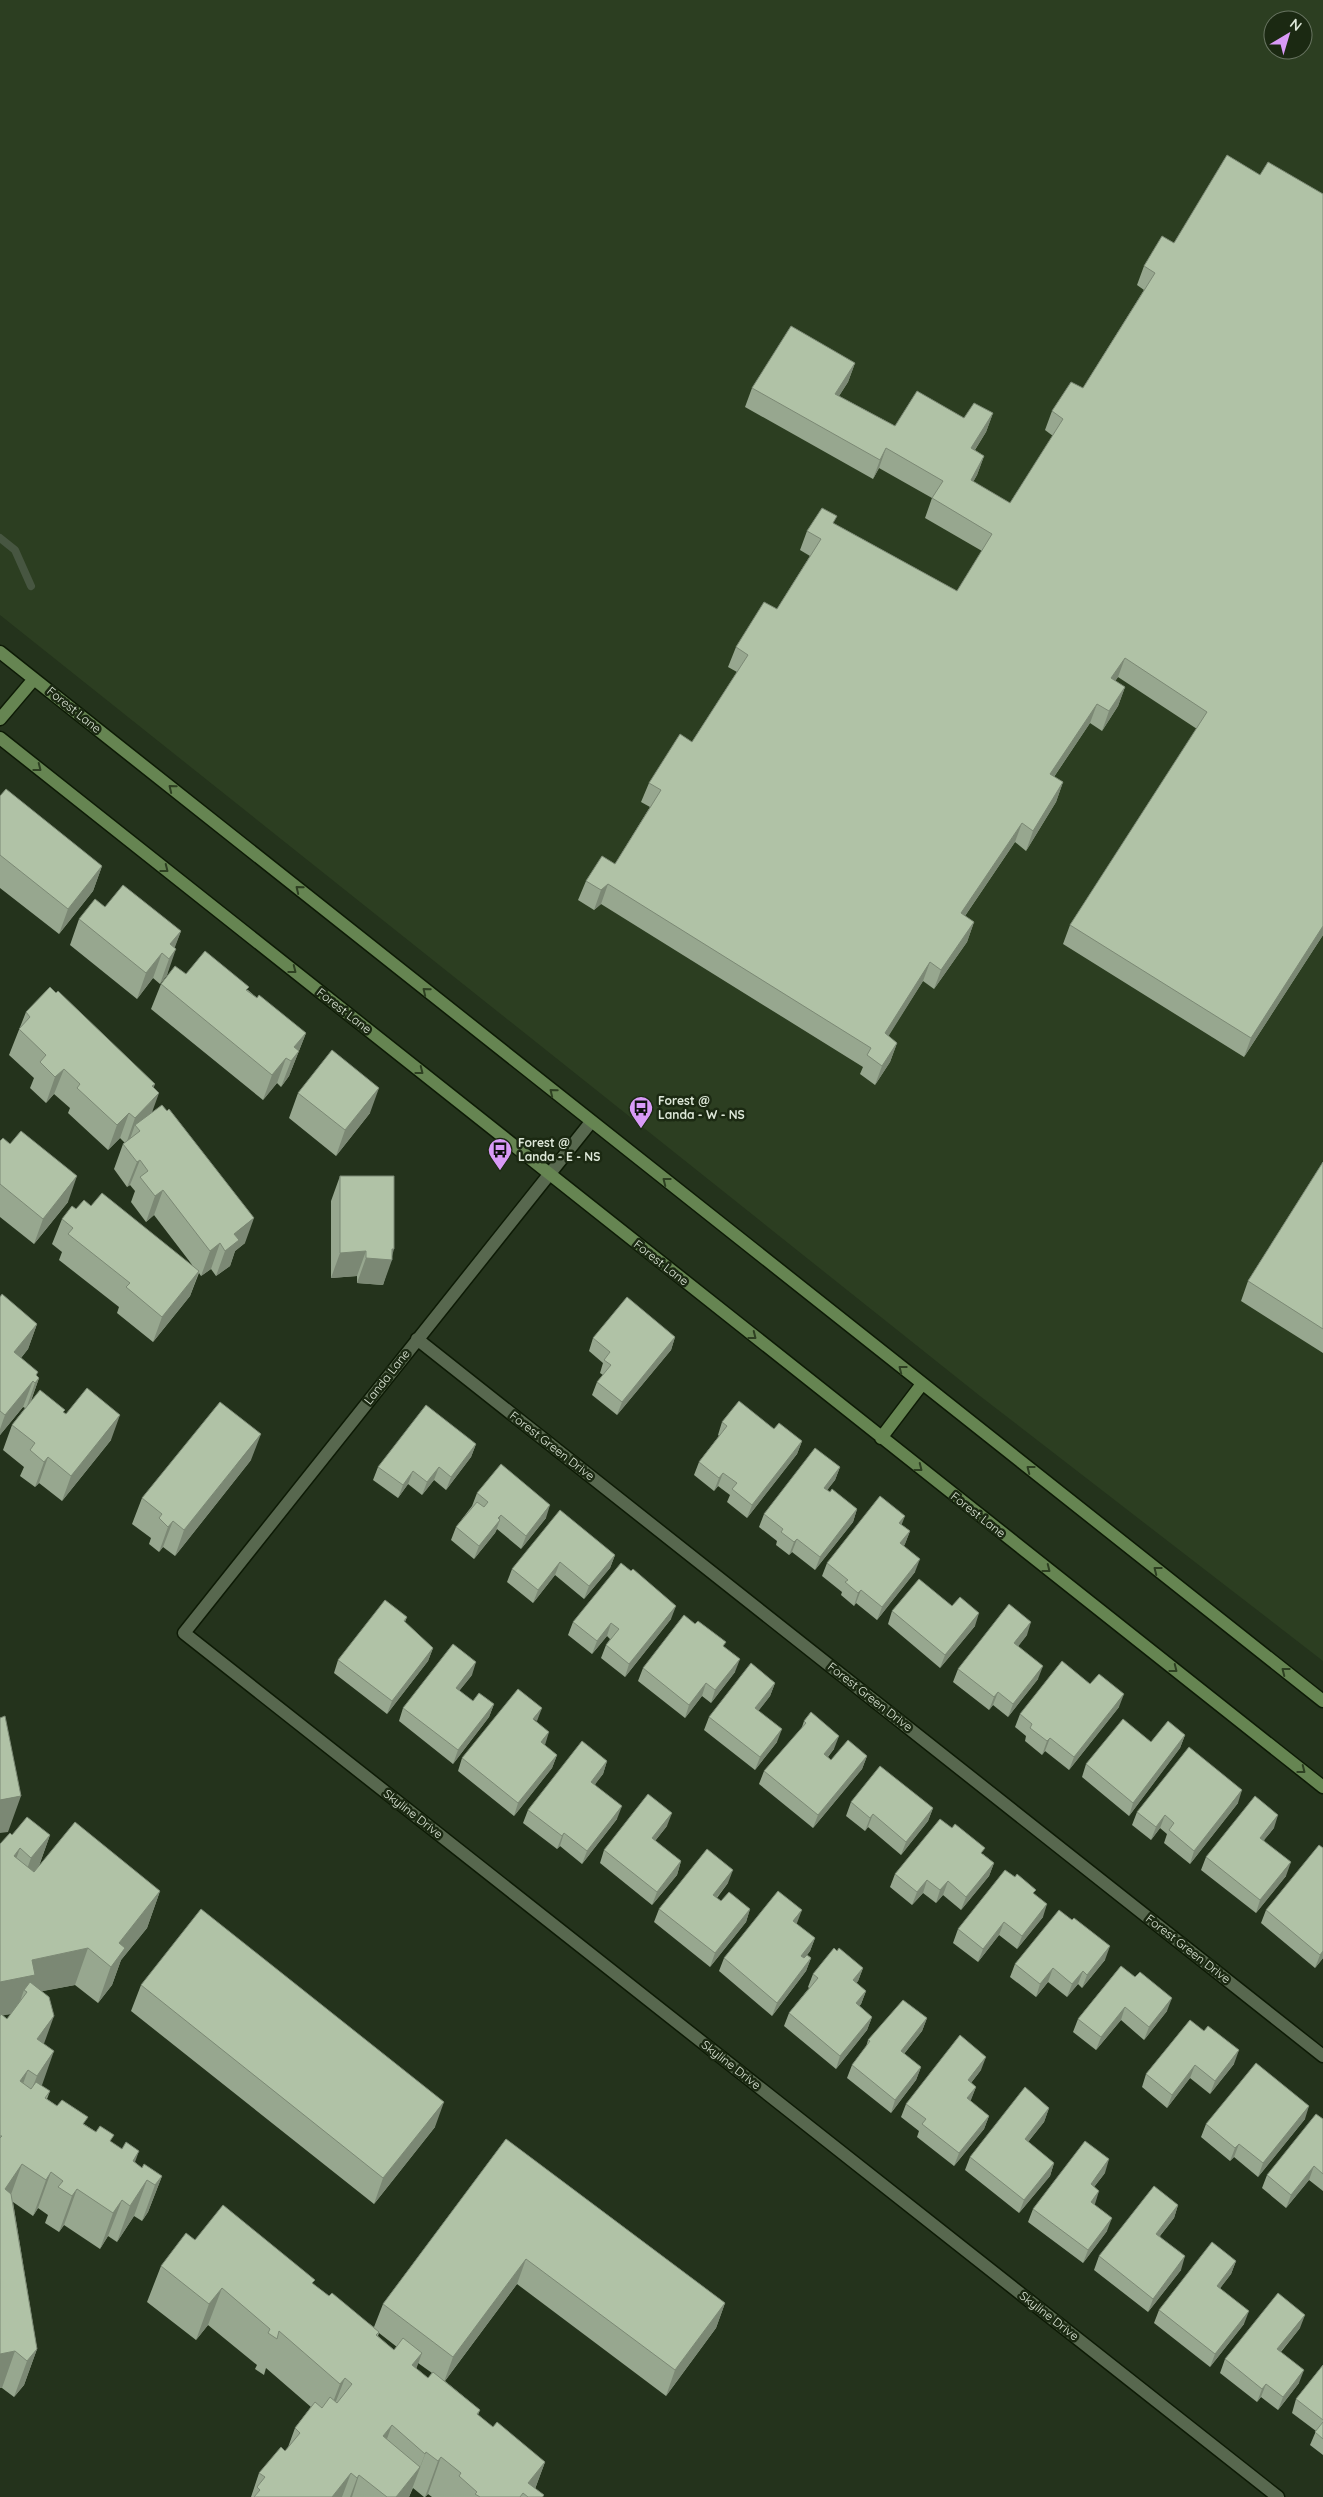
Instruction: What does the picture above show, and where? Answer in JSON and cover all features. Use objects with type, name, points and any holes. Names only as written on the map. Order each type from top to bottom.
[{"type":"main road","name":"Forest Lane","points":[[0,652],[1323,1701]]},
{"type":"main road","points":[[0,719],[34,679]]},
{"type":"main road","name":"Forest Lane","points":[[0,738],[1323,1787]]},
{"type":"main road","points":[[881,1438],[922,1384]]},
{"type":"street","name":"Landa Lane","points":[[184,1633],[591,1122]]},
{"type":"street","name":"Forest Green Drive","points":[[417,1339],[1323,2056]]},
{"type":"street","name":"Skyline Drive","points":[[184,1633],[1278,2497]]},
{"type":"shaded area","points":[[0,0],[1323,0],[1323,1661],[980,1396],[0,615]]},
{"type":"building","points":[[1227,155],[1260,175],[1268,162],[1323,194],[1323,926],[1251,1038],[1070,925],[1207,712],[1125,658],[1111,678],[1125,687],[1109,711],[1097,704],[1050,774],[1063,782],[1033,831],[1022,823],[961,913],[974,922],[941,970],[930,962],[885,1033],[897,1043],[882,1066],[867,1055],[871,1048],[608,884],[601,890],[586,881],[602,856],[615,864],[661,790],[649,783],[680,734],[692,742],[748,655],[736,647],[764,602],[777,609],[821,539],[807,531],[822,508],[837,516],[833,523],[957,591],[992,534],[932,498],[943,481],[886,448],[880,460],[752,388],[791,326],[855,363],[835,394],[895,426],[917,391],[964,418],[974,403],[993,413],[971,448],[984,456],[971,480],[1010,503],[1063,419],[1052,411],[1071,382],[1083,388],[1155,273],[1144,266],[1162,236],[1174,243]]},
{"type":"building","points":[[6,789],[102,866],[68,909],[0,855],[0,796]]},
{"type":"building","points":[[123,885],[181,931],[170,944],[176,949],[169,959],[162,953],[146,973],[79,919],[95,899],[105,907]]},
{"type":"building","points":[[205,951],[249,987],[246,990],[257,998],[259,995],[306,1033],[294,1047],[299,1051],[291,1061],[286,1058],[272,1075],[161,984],[175,966],[186,974]]},
{"type":"building","points":[[50,987],[56,993],[58,991],[155,1084],[152,1086],[159,1093],[135,1118],[129,1113],[117,1125],[77,1088],[80,1084],[64,1069],[55,1077],[40,1062],[46,1055],[19,1029],[30,1017],[26,1012]]},
{"type":"building","points":[[332,1050],[379,1088],[345,1130],[298,1093]]},
{"type":"building","points":[[162,1105],[167,1111],[169,1109],[254,1218],[234,1234],[239,1240],[225,1251],[220,1243],[210,1251],[163,1190],[155,1196],[140,1177],[148,1171],[140,1160],[137,1162],[123,1144],[140,1131],[135,1125]]},
{"type":"building","points":[[21,1131],[77,1176],[43,1219],[0,1184],[0,1141],[3,1138],[10,1144]]},
{"type":"building","points":[[1323,1162],[1323,1329],[1248,1281]]},
{"type":"building","points":[[340,1176],[394,1176],[394,1249],[392,1249],[392,1260],[366,1258],[366,1251],[340,1253]]},
{"type":"building","points":[[102,1193],[199,1271],[162,1317],[126,1287],[130,1283],[68,1234],[73,1228],[62,1219],[72,1206],[76,1209],[84,1200],[91,1206]]},
{"type":"building","points":[[2,1294],[37,1324],[14,1352],[38,1372],[36,1375],[39,1378],[35,1383],[33,1381],[5,1415],[0,1411],[0,1297]]},
{"type":"building","points":[[627,1297],[675,1337],[622,1402],[597,1382],[611,1365],[604,1360],[610,1352],[593,1338]]},
{"type":"building","points":[[87,1388],[120,1415],[71,1476],[48,1457],[44,1462],[30,1450],[35,1443],[12,1425],[40,1390],[65,1410],[63,1412],[66,1414]]},
{"type":"building","points":[[739,1401],[774,1429],[779,1423],[802,1441],[752,1505],[732,1489],[737,1483],[723,1473],[719,1478],[699,1462],[727,1426],[722,1422]]},
{"type":"building","points":[[220,1402],[261,1434],[184,1530],[173,1521],[168,1527],[159,1518],[162,1514],[142,1498]]},
{"type":"building","points":[[426,1405],[476,1444],[451,1477],[439,1467],[427,1482],[413,1471],[403,1485],[378,1467]]},
{"type":"building","points":[[815,1448],[840,1467],[824,1488],[830,1492],[832,1489],[857,1509],[820,1557],[797,1539],[794,1542],[781,1532],[783,1529],[764,1514]]},
{"type":"building","points":[[501,1464],[550,1505],[526,1536],[501,1515],[498,1518],[500,1520],[479,1546],[456,1527],[477,1502],[484,1507],[488,1502],[477,1493]]},
{"type":"building","points":[[880,1496],[905,1516],[899,1523],[910,1531],[900,1543],[920,1559],[882,1607],[861,1590],[858,1593],[845,1582],[848,1580],[827,1563]]},
{"type":"building","points":[[560,1510],[615,1555],[589,1586],[560,1562],[538,1590],[512,1569]]},
{"type":"building","points":[[621,1563],[631,1571],[633,1569],[676,1606],[629,1664],[606,1645],[619,1629],[611,1623],[597,1641],[573,1622]]},
{"type":"building","points":[[919,1579],[952,1606],[960,1597],[979,1613],[945,1655],[892,1611]]},
{"type":"building","points":[[385,1600],[407,1617],[404,1621],[433,1648],[392,1701],[338,1660]]},
{"type":"building","points":[[1009,1604],[1031,1622],[1014,1643],[1043,1666],[1013,1704],[998,1692],[994,1697],[958,1669]]},
{"type":"building","points":[[684,1615],[695,1624],[698,1621],[726,1642],[723,1646],[740,1659],[715,1690],[706,1683],[689,1705],[643,1668]]},
{"type":"building","points":[[453,1644],[476,1662],[456,1688],[473,1701],[479,1693],[494,1704],[458,1750],[403,1708]]},
{"type":"building","points":[[1062,1661],[1090,1684],[1099,1674],[1124,1694],[1074,1757],[1050,1738],[1047,1741],[1030,1728],[1032,1724],[1020,1714]]},
{"type":"building","points":[[751,1663],[775,1683],[755,1708],[782,1729],[760,1757],[709,1717]]},
{"type":"building","points":[[518,1689],[542,1708],[533,1719],[549,1732],[541,1742],[557,1755],[518,1803],[462,1758]]},
{"type":"building","points":[[811,1712],[839,1736],[824,1754],[831,1760],[848,1740],[867,1756],[818,1815],[764,1771],[806,1723],[804,1721]]},
{"type":"building","points":[[5,1716],[21,1796],[0,1800],[0,1718]]},
{"type":"building","points":[[1123,1719],[1151,1742],[1168,1721],[1185,1735],[1133,1803],[1086,1764]]},
{"type":"building","points":[[582,1741],[607,1761],[591,1782],[622,1806],[587,1851],[564,1833],[562,1836],[528,1810]]},
{"type":"building","points":[[1189,1747],[1242,1790],[1194,1851],[1169,1830],[1174,1823],[1165,1815],[1156,1827],[1137,1812]]},
{"type":"building","points":[[880,1766],[933,1808],[906,1842],[873,1814],[870,1818],[851,1802]]},
{"type":"building","points":[[648,1794],[672,1813],[652,1838],[681,1861],[657,1892],[604,1850]]},
{"type":"building","points":[[1255,1796],[1278,1815],[1260,1838],[1291,1862],[1260,1900],[1206,1857]]},
{"type":"building","points":[[27,1817],[50,1835],[31,1858],[20,1848],[14,1856],[34,1872],[75,1822],[160,1891],[119,1943],[125,1948],[111,1967],[88,1948],[32,1960],[35,1975],[0,1982],[0,1844],[10,1833],[12,1835]]},
{"type":"building","points":[[940,1819],[952,1828],[955,1824],[985,1848],[981,1853],[994,1863],[966,1897],[948,1881],[940,1890],[927,1880],[917,1892],[895,1874]]},
{"type":"building","points":[[1319,1845],[1323,1848],[1323,1951],[1320,1955],[1266,1910]]},
{"type":"building","points":[[707,1849],[733,1870],[713,1895],[721,1901],[729,1892],[750,1909],[715,1953],[659,1909]]},
{"type":"building","points":[[1005,1870],[1015,1877],[1017,1874],[1036,1890],[1033,1893],[1047,1904],[1022,1936],[1004,1922],[983,1949],[958,1929]]},
{"type":"building","points":[[778,1891],[802,1910],[793,1921],[815,1938],[801,1956],[804,1958],[807,1955],[811,1958],[777,2003],[724,1958]]},
{"type":"building","points":[[201,1909],[444,2102],[383,2178],[141,1985]]},
{"type":"building","points":[[1059,1910],[1072,1920],[1074,1918],[1110,1946],[1087,1975],[1083,1971],[1072,1984],[1053,1968],[1040,1984],[1015,1964]]},
{"type":"building","points":[[834,1948],[837,1951],[839,1948],[863,1968],[853,1980],[866,1991],[856,2003],[872,2017],[840,2056],[789,2013],[818,1978],[813,1974]]},
{"type":"building","points":[[1121,1966],[1135,1977],[1140,1972],[1172,1998],[1149,2027],[1125,2007],[1101,2037],[1078,2019]]},
{"type":"building","points":[[30,1982],[49,1997],[54,2016],[37,2039],[54,2051],[37,2076],[28,2070],[20,2081],[31,2089],[36,2082],[50,2091],[45,2098],[57,2106],[62,2100],[88,2117],[83,2124],[96,2132],[100,2126],[114,2135],[110,2141],[122,2149],[126,2142],[139,2151],[133,2161],[142,2168],[144,2164],[162,2176],[155,2185],[147,2180],[130,2206],[122,2200],[113,2213],[77,2189],[72,2196],[58,2187],[63,2181],[51,2172],[46,2180],[22,2164],[5,2189],[11,2194],[37,2349],[27,2361],[15,2351],[0,2354],[0,2138],[2,2136],[0,2136],[0,2016],[1,2014],[7,2019],[27,1992],[24,1990]]},
{"type":"building","points":[[903,2000],[927,2018],[901,2051],[921,2067],[895,2100],[852,2065],[870,2041],[868,2040]]},
{"type":"building","points":[[1190,2020],[1204,2031],[1208,2026],[1239,2050],[1215,2081],[1195,2065],[1172,2095],[1146,2074]]},
{"type":"building","points":[[960,2035],[986,2057],[968,2080],[976,2087],[967,2098],[989,2116],[959,2153],[922,2124],[926,2119],[906,2104]]},
{"type":"building","points":[[1256,2063],[1309,2106],[1263,2163],[1239,2144],[1235,2148],[1206,2124]]},
{"type":"building","points":[[1025,2087],[1049,2108],[1025,2139],[1054,2163],[1024,2200],[970,2157]]},
{"type":"building","points":[[1316,2114],[1323,2119],[1323,2174],[1314,2166],[1291,2195],[1267,2175]]},
{"type":"building","points":[[506,2139],[725,2303],[675,2370],[526,2259],[453,2357],[383,2304]]},
{"type":"building","points":[[1085,2141],[1109,2159],[1091,2184],[1099,2191],[1091,2202],[1112,2218],[1088,2250],[1033,2209]]},
{"type":"building","points":[[1154,2186],[1178,2205],[1156,2234],[1185,2256],[1153,2299],[1099,2256]]},
{"type":"building","points":[[223,2205],[315,2280],[312,2283],[329,2296],[332,2293],[379,2332],[376,2335],[394,2350],[403,2338],[422,2353],[412,2365],[428,2378],[433,2372],[480,2410],[477,2414],[493,2427],[497,2422],[545,2462],[528,2483],[544,2495],[542,2497],[528,2497],[523,2493],[520,2497],[480,2497],[459,2476],[461,2473],[441,2457],[438,2461],[426,2452],[425,2454],[392,2425],[383,2436],[420,2467],[396,2497],[387,2497],[359,2475],[357,2478],[351,2473],[332,2497],[254,2497],[260,2490],[257,2487],[265,2477],[259,2473],[281,2447],[285,2451],[300,2433],[295,2428],[315,2402],[322,2408],[330,2397],[337,2403],[352,2384],[345,2378],[340,2384],[279,2331],[277,2339],[268,2333],[270,2329],[222,2288],[209,2304],[161,2266],[186,2233],[195,2240]]},
{"type":"building","points":[[1212,2242],[1236,2261],[1217,2286],[1249,2311],[1215,2354],[1159,2310]]},
{"type":"building","points":[[1278,2293],[1305,2315],[1277,2349],[1304,2370],[1283,2397],[1266,2384],[1262,2389],[1225,2359]]},
{"type":"building","points":[[1323,2365],[1323,2420],[1296,2399]]},
{"type":"building","points":[[1323,2422],[1323,2439],[1315,2432]]},
{"type":"waterway","points":[[0,538],[15,550],[31,586]]},
{"type":"place","name":"Forest @ Landa - W - NS","points":[[641,1129]]},
{"type":"place","name":"Forest @ Landa - E - NS","points":[[500,1171]]}]
